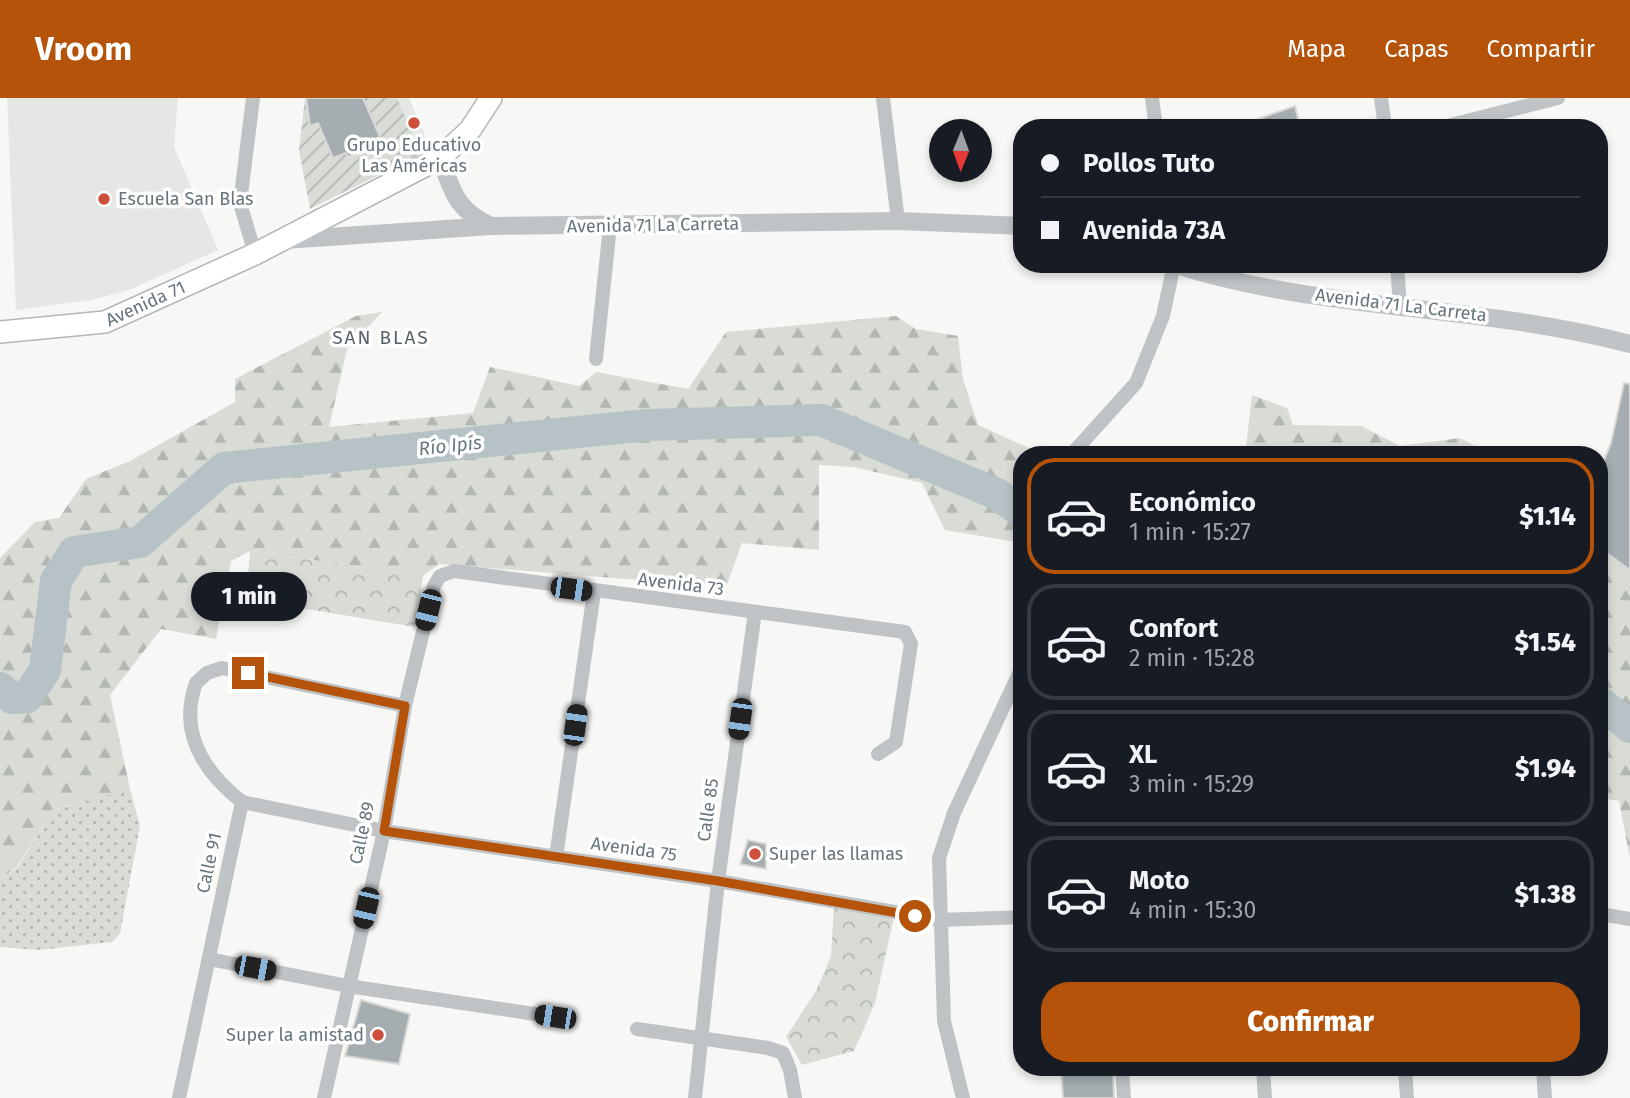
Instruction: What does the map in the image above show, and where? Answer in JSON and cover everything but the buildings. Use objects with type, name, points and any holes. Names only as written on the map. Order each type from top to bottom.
[{"type":"main road","name":"Avenida 71","points":[[0,332],[105,322],[255,254],[440,158],[470,130],[491,98]]},
{"type":"street","points":[[253,98],[240,203],[255,254]]},
{"type":"street","points":[[883,98],[898,222]]},
{"type":"street","points":[[1152,98],[1155,119]]},
{"type":"street","points":[[1381,98],[1384,119]]},
{"type":"street","points":[[1475,119],[1558,98]]},
{"type":"street","points":[[440,158],[460,206],[475,219],[491,226]]},
{"type":"street","name":"Avenida 71 La Carreta","points":[[284,240],[491,226],[898,222],[1013,226]]},
{"type":"street","points":[[596,359],[610,226]]},
{"type":"street","points":[[1079,446],[1136,383],[1163,316],[1172,273]]},
{"type":"street","name":"Avenida 71 La Carreta","points":[[1206,273],[1248,285],[1400,308],[1539,323],[1630,344]]},
{"type":"street","points":[[1398,273],[1400,308]]},
{"type":"street","name":"Avenida 73","points":[[440,576],[454,571],[594,592],[894,628],[905,632],[911,644],[896,742],[878,754]]},
{"type":"street","name":"Calle 89","points":[[324,1098],[384,831],[405,706],[434,586],[440,576]]},
{"type":"street","points":[[556,857],[594,592]]},
{"type":"street","name":"Calle 85","points":[[695,1098],[718,881],[755,612]]},
{"type":"street","points":[[242,802],[222,786],[195,751],[191,727],[196,682],[207,673],[222,668],[405,706]]},
{"type":"street","points":[[963,1098],[944,1021],[939,858],[954,813],[1013,686]]},
{"type":"street","name":"Avenida 75","points":[[242,802],[384,831],[718,881],[940,920],[1013,917]]},
{"type":"street","name":"Calle 91","points":[[180,1098],[242,802]]},
{"type":"street","points":[[1608,915],[1630,919]]},
{"type":"street","points":[[209,959],[348,986],[555,1017]]},
{"type":"street","points":[[637,1029],[768,1048],[783,1053],[790,1070],[795,1098]]},
{"type":"street","points":[[1123,1076],[1124,1098]]},
{"type":"street","points":[[1264,1076],[1265,1098]]},
{"type":"street","points":[[1406,1076],[1407,1098]]},
{"type":"street","points":[[1544,1076],[1545,1098]]},
{"type":"shaded area","name":"Escuela San Blas","points":[[7,98],[178,98],[174,147],[218,250],[129,290],[91,300],[16,310]]},
{"type":"shaded area","name":"Grupo Educativo Las Américas","points":[[397,98],[409,98],[431,149],[421,154]]},
{"type":"green space","points":[[305,98],[310,125],[318,123],[334,158],[346,153],[349,157],[368,149],[363,98],[397,98],[421,154],[310,209],[299,150]]},
{"type":"green space","points":[[382,312],[347,349],[329,427],[473,413],[490,367],[579,386],[596,372],[688,389],[726,332],[896,316],[916,329],[958,336],[963,379],[978,425],[1025,446],[1013,446],[1013,541],[945,530],[922,483],[854,467],[819,465],[819,550],[742,543],[726,587],[439,564],[423,576],[250,551],[231,561],[216,639],[161,629],[110,695],[130,789],[53,810],[17,867],[0,879],[0,558],[35,522],[59,518],[86,479],[130,461],[235,402],[235,379],[356,316]]},
{"type":"green space","points":[[1252,395],[1287,408],[1293,425],[1361,426],[1400,446],[1246,446]]},
{"type":"green space","points":[[1460,438],[1475,446],[1400,446]]},
{"type":"green space","points":[[250,551],[423,576],[415,627],[246,599]]},
{"type":"green space","points":[[1608,554],[1630,570],[1630,858],[1619,801],[1608,799]]},
{"type":"green space","points":[[130,789],[140,826],[120,934],[112,942],[39,950],[0,947],[0,879],[18,867],[53,810]]},
{"type":"green space","points":[[834,904],[896,908],[875,1003],[854,1051],[802,1065],[786,1037],[816,991],[831,956]]},
{"type":"waterway","name":"Río Ipís","points":[[0,688],[12,698],[27,697],[45,670],[56,581],[74,552],[140,542],[224,468],[647,425],[821,420],[997,494],[1013,506]]},
{"type":"waterway","name":"Río Ipís","points":[[1608,709],[1630,727]]},
{"type":"place","name":"Grupo Educativo Las Américas","points":[[414,123]]},
{"type":"place","name":"Escuela San Blas","points":[[104,199]]},
{"type":"place","name":"Super las llamas","points":[[755,854]]},
{"type":"place","name":"Super la amistad","points":[[378,1035]]},
{"type":"district","name":"SAN BLAS","points":[[381,337]]},
{"type":"route","points":[[248,673],[405,706],[384,831],[718,881],[915,916]]}]
